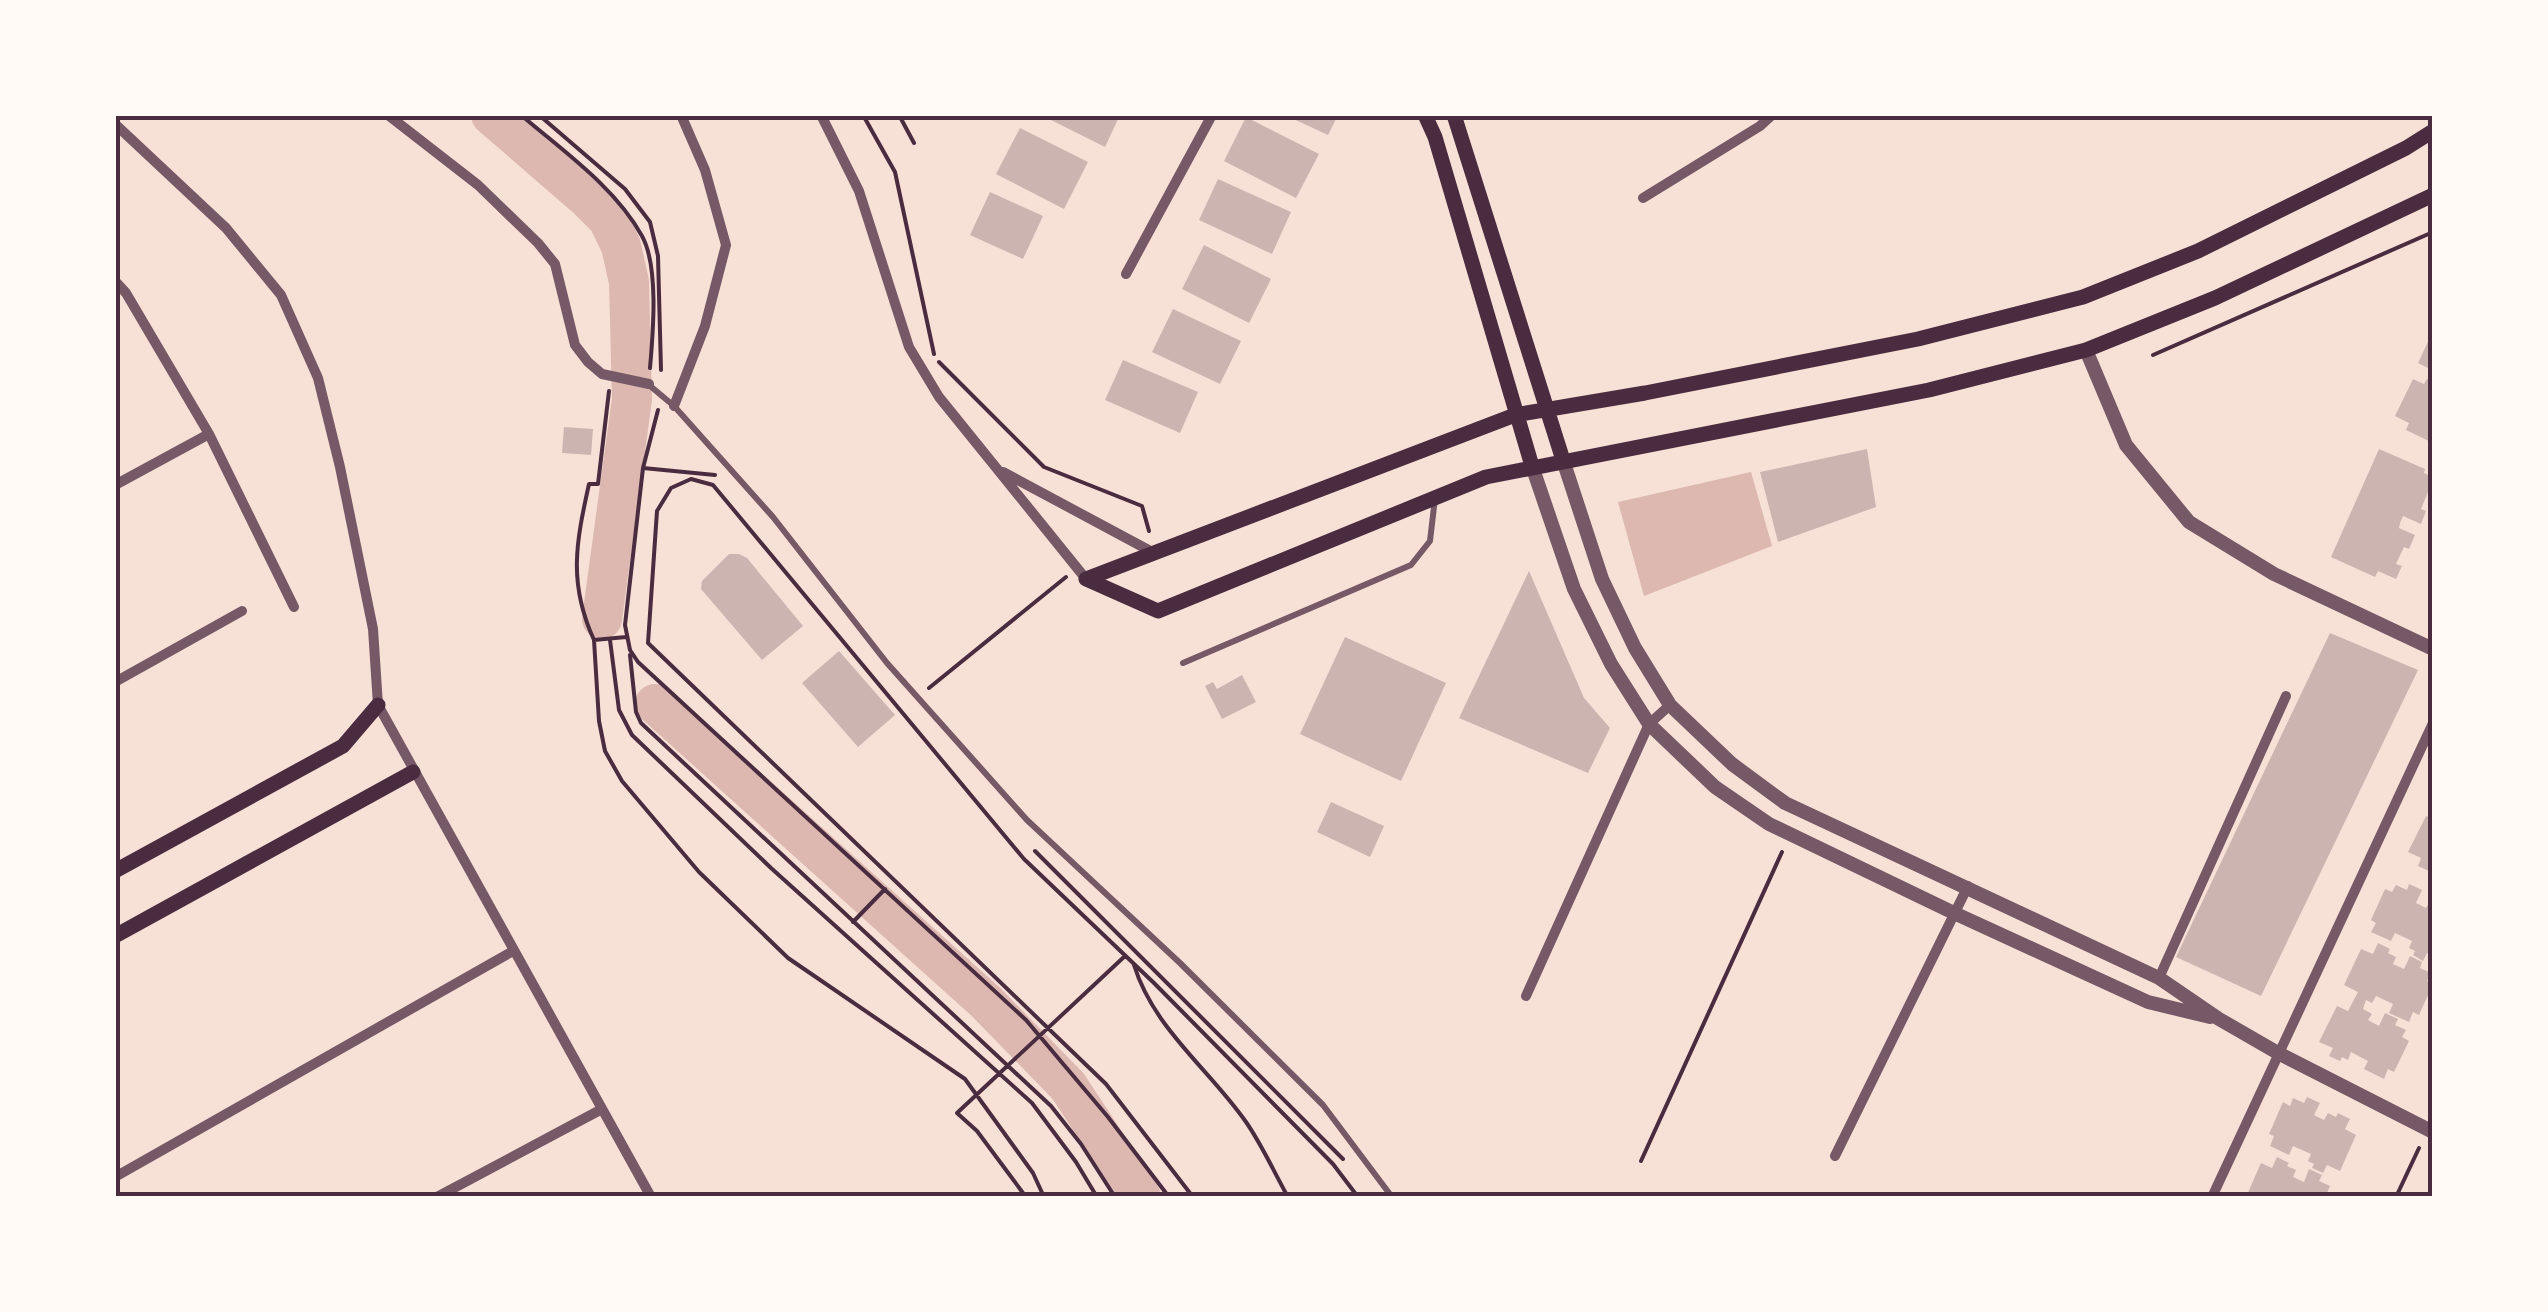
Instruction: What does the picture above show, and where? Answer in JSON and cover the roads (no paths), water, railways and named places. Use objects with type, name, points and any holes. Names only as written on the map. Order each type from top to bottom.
[{"type":"main road","points":[[1425,115],[1435,136],[1532,466]]},
{"type":"main road","points":[[1454,115],[1563,460]]},
{"type":"main road","points":[[1082,574],[1157,554],[1515,415],[1918,338],[2083,297],[2198,251],[2433,131]]},
{"type":"main road","points":[[1082,574],[1158,612],[1486,477],[1929,390],[2086,350],[2215,298],[2433,194]]},
{"type":"main road","points":[[115,870],[343,746],[378,705]]},
{"type":"main road","points":[[115,936],[413,772]]},
{"type":"street","points":[[388,115],[478,185],[538,242],[555,264],[576,345],[606,375],[648,384]]},
{"type":"street","points":[[674,406],[705,326],[726,245],[705,170],[681,115]]},
{"type":"street","points":[[822,115],[859,191],[908,347],[939,398],[1082,574]]},
{"type":"street","points":[[1126,274],[1212,115]]},
{"type":"street","points":[[1642,198],[1772,115]]},
{"type":"street","points":[[115,124],[226,228],[281,295],[318,378],[340,467],[373,628],[378,705],[651,1197]]},
{"type":"street","points":[[115,282],[126,293],[209,434],[294,607]]},
{"type":"street","points":[[2086,350],[2126,444],[2188,522],[2274,574],[2433,649]]},
{"type":"street","points":[[115,485],[209,434]]},
{"type":"street","points":[[1563,460],[1602,579],[1636,648],[1670,706],[1732,764],[1785,802],[2159,978],[2278,1053],[2431,1127]]},
{"type":"street","points":[[1532,466],[1574,588],[1611,664],[1649,724],[1715,787],[1769,824],[1954,913],[2148,1002],[2219,1019]]},
{"type":"street","points":[[998,469],[1157,554]]},
{"type":"street","points":[[115,682],[242,611]]},
{"type":"street","points":[[2159,978],[2286,696]]},
{"type":"street","points":[[1526,996],[1649,724],[1670,706]]},
{"type":"street","points":[[2212,1197],[2433,723]]},
{"type":"street","points":[[1835,1156],[1968,886]]},
{"type":"street","points":[[115,1177],[513,951]]},
{"type":"street","points":[[437,1197],[602,1109]]},
{"type":"lane","points":[[648,384],[674,406],[773,518],[917,698],[1027,820],[1180,963],[1323,1105],[1392,1197]]},
{"type":"lane","points":[[1183,664],[1411,565],[1430,541],[1436,496]]},
{"type":"waterway","points":[[491,115],[608,219],[621,246],[629,282],[632,399],[602,619]]},
{"type":"waterway","points":[[655,704],[986,1002],[1068,1086],[1141,1197]]}]
